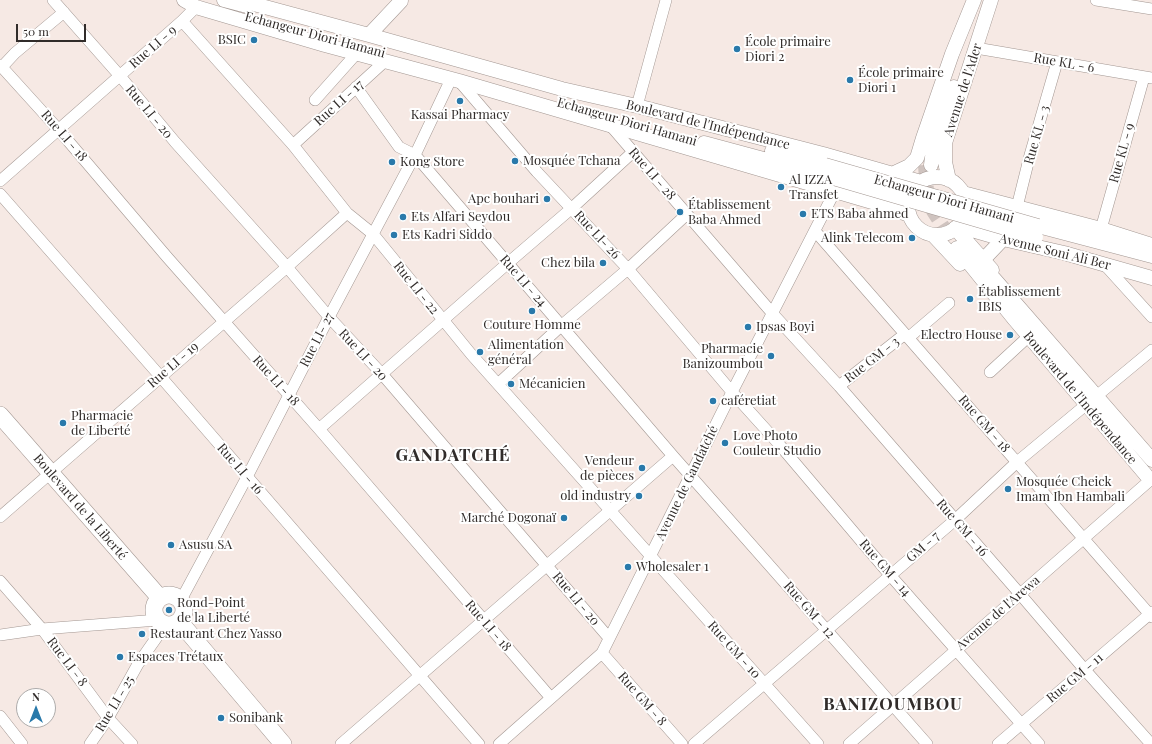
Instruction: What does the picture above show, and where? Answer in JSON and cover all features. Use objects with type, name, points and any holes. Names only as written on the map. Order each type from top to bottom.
[{"type":"highway","name":"Boulevard de la Liberté","points":[[0,415],[160,598]]},
{"type":"highway","points":[[168,622],[182,618],[184,609],[181,600],[173,596],[164,596],[160,598],[154,611],[168,622],[283,744]]},
{"type":"main road","name":"Boulevard de l'Indépendance","points":[[184,0],[356,54],[455,80],[652,137],[879,204],[909,215]]},
{"type":"main road","name":"Boulevard de l'Indépendance","points":[[239,0],[562,89],[637,106],[823,154],[894,173],[921,182]]},
{"type":"main road","name":"Avenue de l'Ader","points":[[925,163],[931,135],[971,21],[975,0]]},
{"type":"main road","name":"Avenue de l'Ader","points":[[921,182],[917,169],[925,163],[933,150],[980,11],[988,0]]},
{"type":"main road","name":"Avenue de l'Ader","points":[[949,180],[945,162],[945,143],[991,0]]},
{"type":"main road","points":[[369,35],[401,1]]},
{"type":"main road","name":"Boulevard de l'Indépendance","points":[[193,4],[221,4]]},
{"type":"main road","name":"Echangeur Diori Hamani","points":[[221,4],[492,80],[824,170],[1037,232]]},
{"type":"main road","points":[[492,80],[562,89]]},
{"type":"main road","name":"Echangeur Diori Hamani","points":[[492,80],[591,112],[824,170]]},
{"type":"main road","points":[[591,112],[652,137]]},
{"type":"main road","points":[[894,173],[909,166],[925,163]]},
{"type":"main road","points":[[930,178],[949,180],[957,186],[962,193],[965,206],[964,213],[956,227],[942,234],[933,235],[918,228],[913,222],[909,215],[908,205],[910,196],[914,188],[921,182],[930,178]]},
{"type":"main road","points":[[962,193],[1101,229],[1152,245]]},
{"type":"main road","name":"Boulevard de l'Indépendance","points":[[956,227],[983,260],[1021,318],[1029,336],[1152,460]]},
{"type":"main road","name":"Avenue Soni Ali Ber","points":[[956,227],[1064,253],[1152,278]]},
{"type":"main road","name":"Avenue Soni Ali Ber","points":[[1037,232],[1152,256]]},
{"type":"main road","name":"Avenue Soni Ali Ber","points":[[1037,232],[1152,270]]},
{"type":"main road","name":"Boulevard de l'Indépendance","points":[[933,235],[1021,318]]},
{"type":"main road","points":[[983,260],[1003,239]]},
{"type":"main road","name":"Boulevard de l'Indépendance","points":[[960,246],[1092,401],[1150,477]]},
{"type":"street","name":"Rue LI - 20","points":[[53,0],[120,76],[175,142],[329,317],[382,374],[609,638]]},
{"type":"street","points":[[637,106],[666,0]]},
{"type":"street","points":[[1096,0],[1152,9]]},
{"type":"street","name":"Rue LI - 9","points":[[0,181],[182,21],[193,4]]},
{"type":"street","points":[[1,66],[64,12]]},
{"type":"street","name":"Rue LI - 22","points":[[182,21],[293,145],[346,213],[373,234],[442,320],[650,556]]},
{"type":"street","name":"Rue KL - 6","points":[[976,48],[1148,78]]},
{"type":"street","points":[[315,100],[356,54]]},
{"type":"street","name":"Rue LI - 17","points":[[293,145],[384,62]]},
{"type":"street","name":"Rue KL - 3","points":[[1018,207],[1030,155],[1057,62]]},
{"type":"street","name":"Rue LI - 18","points":[[1,66],[58,129],[167,257],[319,429],[551,698]]},
{"type":"street","name":"Rue KL - 9","points":[[1101,229],[1148,78]]},
{"type":"street","name":"Rue LI- 27","points":[[181,600],[290,396],[329,317],[455,80]]},
{"type":"street","name":"Rue LI- 26","points":[[455,80],[537,172],[628,269],[732,392]]},
{"type":"street","name":"Rue LI - 24","points":[[356,87],[399,147],[415,155],[692,475]]},
{"type":"street","name":"Rue LI - 28","points":[[610,125],[773,314]]},
{"type":"street","points":[[319,429],[572,208],[632,152]]},
{"type":"street","name":"Avenue de Gandatché","points":[[499,744],[602,653],[692,475],[732,392],[835,192]]},
{"type":"street","name":"Rue LI - 16","points":[[0,194],[479,744]]},
{"type":"street","name":"Rue LI - 19","points":[[0,517],[346,213]]},
{"type":"street","points":[[498,384],[628,269],[687,214]]},
{"type":"street","name":"Rue GM - 18","points":[[815,231],[1083,539],[1151,614]]},
{"type":"street","points":[[1104,264],[1152,317]]},
{"type":"street","name":"Rue GM - 3","points":[[839,386],[949,303]]},
{"type":"street","name":"Rue GM - 16","points":[[773,314],[839,386],[1150,744]]},
{"type":"street","points":[[990,372],[1029,336]]},
{"type":"street","name":"GM - 7","points":[[694,744],[955,520],[1017,462],[1152,350]]},
{"type":"street","name":"Rue GM - 14","points":[[732,392],[778,443],[890,575],[1039,744]]},
{"type":"street","points":[[341,744],[674,456]]},
{"type":"street","name":"Rue GM - 12","points":[[692,475],[927,744]]},
{"type":"street","name":"Avenue de l'Arewa","points":[[848,744],[1083,539],[1150,477]]},
{"type":"street","name":"Rue GM - 10","points":[[650,556],[818,744]]},
{"type":"street","name":"Rue LI - 8","points":[[0,581],[42,629],[108,718],[132,744]]},
{"type":"street","name":"Rue GM - 11","points":[[998,744],[1151,614]]},
{"type":"street","points":[[0,635],[42,629],[168,622]]},
{"type":"street","name":"Rue LI - 25","points":[[90,744],[108,718],[138,664],[168,622]]},
{"type":"street","name":"Rue GM - 8","points":[[602,653],[682,744]]},
{"type":"street","points":[[0,716],[22,744]]},
{"type":"tunnel","points":[[925,165],[927,191],[933,211],[957,248]]},
{"type":"place","name":"BSIC","points":[[254,40]]},
{"type":"place","name":"École primaire Diori 2","points":[[737,49]]},
{"type":"place","name":"École primaire Diori 1","points":[[850,80]]},
{"type":"place","name":"Kassai Pharmacy","points":[[460,101]]},
{"type":"place","name":"Mosquée Tchana","points":[[515,161]]},
{"type":"place","name":"Kong Store","points":[[392,162]]},
{"type":"place","name":"Al IZZA Transfet","points":[[781,187]]},
{"type":"place","name":"Apc bouhari","points":[[547,199]]},
{"type":"place","name":"Établissement Baba Ahmed","points":[[680,212]]},
{"type":"place","name":"ETS Baba ahmed","points":[[803,214]]},
{"type":"place","name":"Ets Alfari Seydou","points":[[403,217]]},
{"type":"place","name":"Ets Kadri Siddo","points":[[394,235]]},
{"type":"place","name":"Alink Telecom","points":[[912,238]]},
{"type":"place","name":"Chez bila","points":[[603,263]]},
{"type":"place","name":"Établissement IBIS","points":[[970,299]]},
{"type":"place","name":"Couture Homme","points":[[532,311]]},
{"type":"place","name":"Ipsas Boyi","points":[[748,327]]},
{"type":"place","name":"Electro House","points":[[1010,335]]},
{"type":"place","name":"Alimentation général","points":[[480,352]]},
{"type":"place","name":"Pharmacie Banizoumbou","points":[[771,356]]},
{"type":"place","name":"Mécanicien","points":[[511,384]]},
{"type":"place","name":"caféretiat","points":[[713,401]]},
{"type":"place","name":"Pharmacie de Liberté","points":[[63,423]]},
{"type":"place","name":"Love Photo Couleur Studio","points":[[725,443]]},
{"type":"place","name":"Vendeur de pièces","points":[[642,468]]},
{"type":"place","name":"Mosquée Cheick Imam Ibn Hambali","points":[[1008,489]]},
{"type":"place","name":"old industry","points":[[639,496]]},
{"type":"place","name":"Marché Dogonaï","points":[[564,518]]},
{"type":"place","name":"Asusu SA","points":[[171,545]]},
{"type":"place","name":"Wholesaler 1","points":[[628,567]]},
{"type":"place","name":"Rond-Point de la Liberté","points":[[169,610]]},
{"type":"place","name":"Restaurant Chez Yasso","points":[[142,634]]},
{"type":"place","name":"Espaces Trétaux","points":[[120,657]]},
{"type":"place","name":"Sonibank","points":[[221,718]]},
{"type":"district","name":"GANDATCHÉ","points":[[453,456]]},
{"type":"district","name":"BANIZOUMBOU","points":[[893,705]]}]
